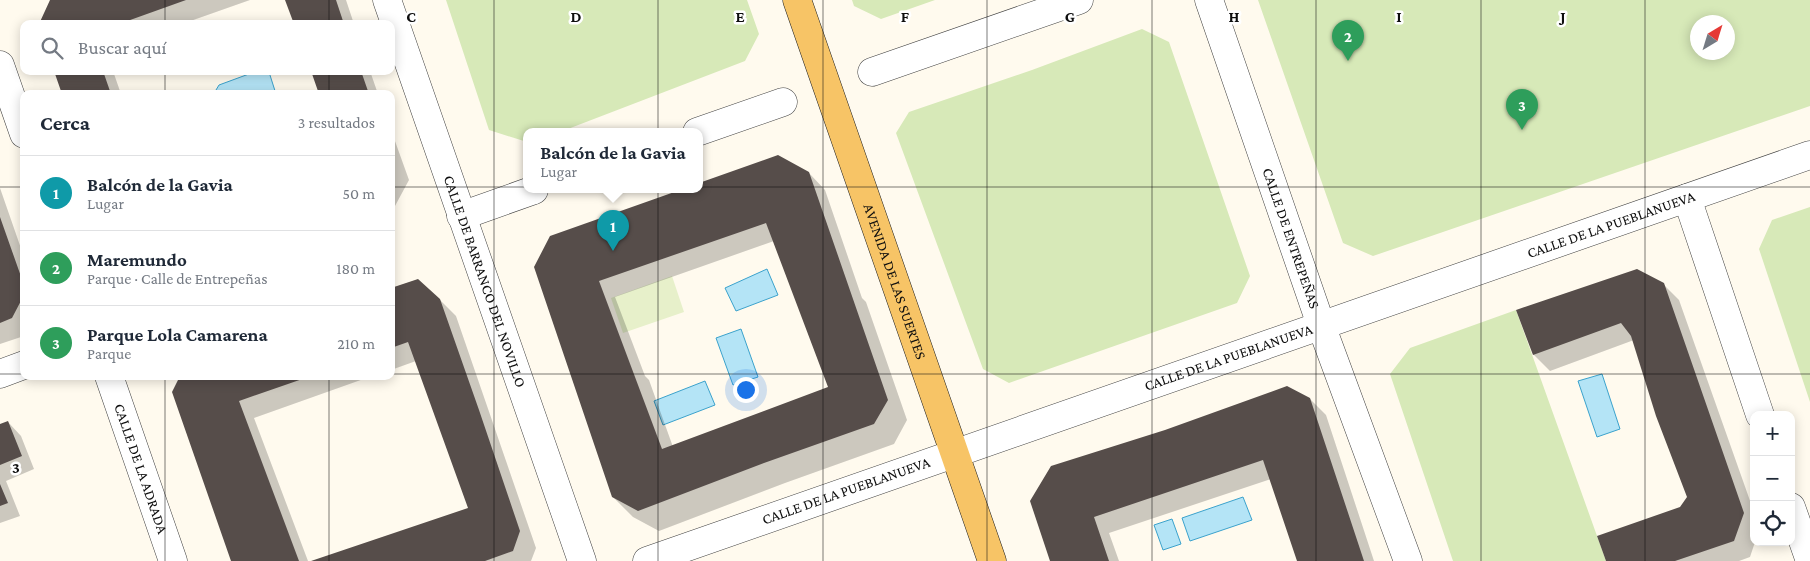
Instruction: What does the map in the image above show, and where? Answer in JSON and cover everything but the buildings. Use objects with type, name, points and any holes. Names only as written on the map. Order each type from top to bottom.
[{"type":"main road","name":"AVENIDA DE LAS SUERTES","points":[[797,0],[992,561]]},
{"type":"street","name":"CALLE DE BARRANCO DEL NOVILLO","points":[[387,0],[394,20]]},
{"type":"street","points":[[872,72],[1080,0]]},
{"type":"street","name":"CALLE DE ENTREPEÑAS","points":[[1209,0],[1321,325],[1408,561]]},
{"type":"street","name":"CALLE DE BARRANCO DEL NOVILLO","points":[[395,23],[582,561]]},
{"type":"street","points":[[0,65],[20,122]]},
{"type":"street","points":[[703,130],[783,102]]},
{"type":"street","name":"CALLE DE LA PUEBLANUEVA","points":[[647,561],[954,452],[1810,155]]},
{"type":"street","points":[[461,216],[526,193]]},
{"type":"street","points":[[1687,198],[1759,411]]},
{"type":"street","points":[[0,374],[20,366]]},
{"type":"street","name":"CALLE DE LA ADRADA","points":[[109,380],[173,561]]},
{"type":"street","points":[[1795,518],[1810,561]]},
{"type":"green space","points":[[446,0],[747,0],[759,34],[745,61],[570,128],[523,128],[523,141],[489,130]]},
{"type":"green space","points":[[852,0],[935,0],[881,19],[854,6]]},
{"type":"green space","points":[[1258,0],[1810,0],[1810,106],[1373,256],[1343,243]]},
{"type":"green space","points":[[1142,29],[1169,42],[1250,276],[1237,303],[1009,383],[983,369],[896,133],[909,112],[1032,70]]},
{"type":"green space","points":[[1810,207],[1810,402],[1759,249],[1772,220]]},
{"type":"green space","points":[[672,276],[684,312],[623,333],[611,298]]},
{"type":"green space","points":[[1516,310],[1606,561],[1453,561],[1390,374],[1410,348]]},
{"type":"water","points":[[246,75],[270,75],[275,90],[216,90],[219,85]]},
{"type":"water","points":[[767,269],[778,295],[736,311],[725,288]]},
{"type":"water","points":[[741,329],[758,377],[733,385],[716,338]]},
{"type":"water","points":[[1602,374],[1620,429],[1597,437],[1578,381]]},
{"type":"water","points":[[705,381],[715,405],[663,425],[654,401]]},
{"type":"water","points":[[1243,497],[1252,520],[1190,541],[1182,518]]},
{"type":"water","points":[[1172,519],[1181,544],[1163,550],[1154,525]]},
{"type":"place","name":"Maremundo","points":[[1348,61]]},
{"type":"place","name":"Parque Lola Camarena","points":[[1522,130]]},
{"type":"place","name":"Balcón de la Gavia","points":[[613,251]]}]
